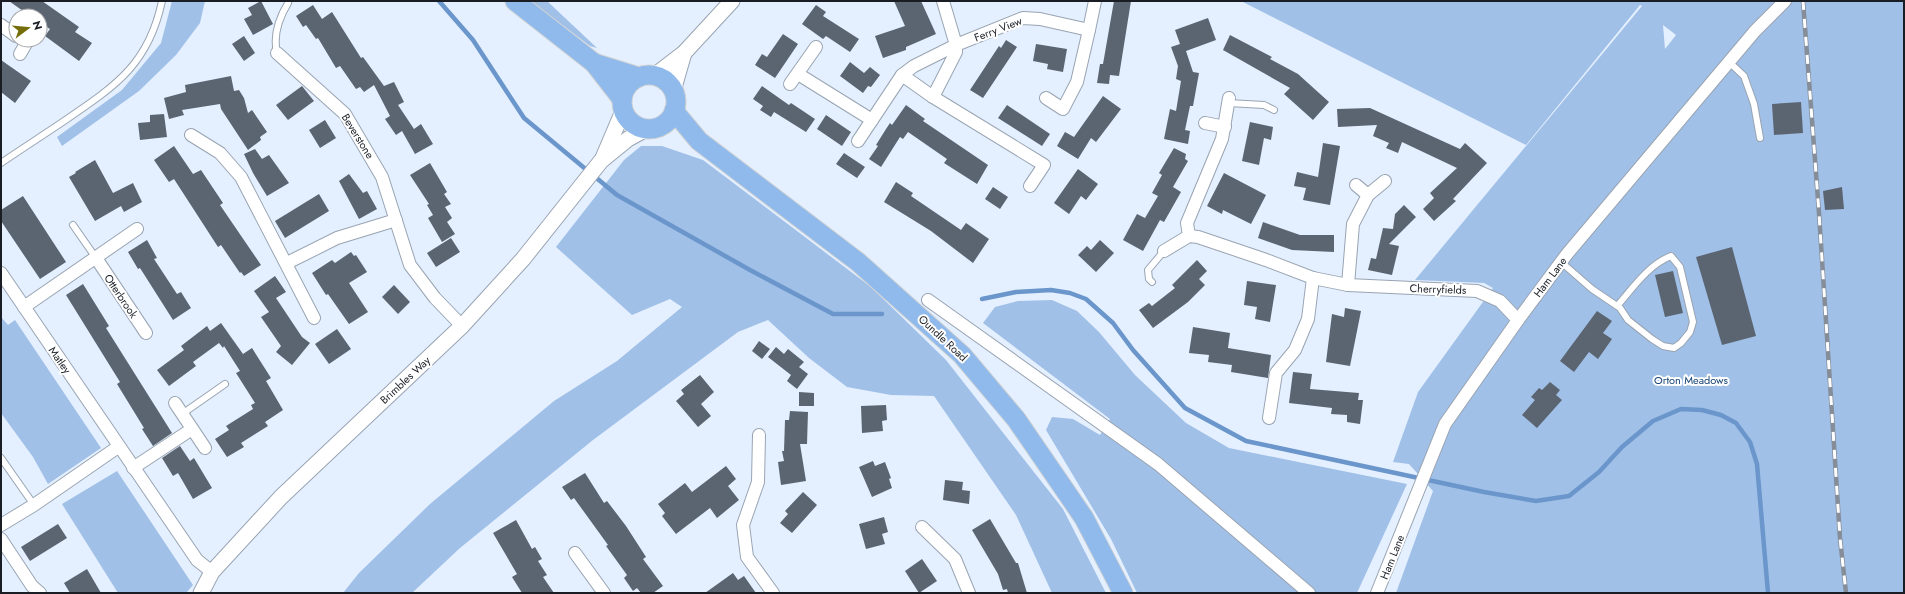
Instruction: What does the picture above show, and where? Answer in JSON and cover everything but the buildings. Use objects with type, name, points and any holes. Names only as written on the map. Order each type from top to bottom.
[{"type":"main road","points":[[515,1],[594,63],[623,105],[634,124],[652,128],[671,118],[676,104],[673,91],[668,84],[647,76],[594,63]]},
{"type":"main road","points":[[623,105],[628,85],[647,76]]},
{"type":"main road","name":"Oundle Road","points":[[674,111],[699,141],[858,262],[926,302],[962,355],[1016,419],[1084,518],[1123,593]]},
{"type":"main road","name":"Oundle Road","points":[[652,128],[699,141]]},
{"type":"street","points":[[647,76],[684,53],[732,1]]},
{"type":"street","points":[[933,97],[956,52],[956,45],[942,1]]},
{"type":"street","points":[[1046,98],[1062,109],[1077,82],[1095,1]]},
{"type":"street","name":"Ham Lane","points":[[1377,593],[1445,424],[1561,262],[1755,31],[1785,1]]},
{"type":"street","name":"Ferry View","points":[[858,141],[902,75],[914,66],[956,45],[1024,18],[1040,19],[1089,30]]},
{"type":"street","points":[[790,84],[816,47]]},
{"type":"street","points":[[20,54],[21,48]]},
{"type":"street","name":"Beverstone","points":[[278,53],[345,114],[382,177],[410,265],[435,298],[462,326]]},
{"type":"street","points":[[673,91],[684,53]]},
{"type":"street","points":[[798,74],[872,120]]},
{"type":"street","points":[[902,75],[933,97],[1047,160],[1030,186]]},
{"type":"street","points":[[1164,251],[1189,236],[1187,223],[1222,139],[1225,128],[1228,101]]},
{"type":"street","name":"Brimbles Way","points":[[601,160],[623,105]]},
{"type":"street","points":[[1205,123],[1225,128]]},
{"type":"street","name":"Brimbles Way","points":[[201,593],[212,572],[281,497],[462,326],[523,259],[601,160],[628,138],[652,128]]},
{"type":"street","points":[[191,135],[220,153],[241,177],[287,263],[314,318]]},
{"type":"street","points":[[1348,285],[1353,224],[1368,195],[1385,181]]},
{"type":"street","points":[[1356,185],[1368,195]]},
{"type":"street","points":[[287,263],[337,238],[396,220]]},
{"type":"street","points":[[24,307],[137,229]]},
{"type":"street","name":"Cherryfields","points":[[1189,236],[1198,237],[1266,260],[1313,278],[1348,285],[1477,291],[1500,301],[1518,320]]},
{"type":"street","name":"Otterbrook","points":[[96,258],[146,333]]},
{"type":"street","name":"Matley","points":[[1,273],[118,447],[197,560],[212,572]]},
{"type":"street","points":[[1269,418],[1276,373],[1295,350],[1308,319],[1313,278]]},
{"type":"street","points":[[926,302],[1158,464],[1309,593]]},
{"type":"street","points":[[175,404],[205,448]]},
{"type":"street","points":[[133,468],[192,429]]},
{"type":"street","points":[[758,435],[758,482],[743,525],[747,557],[773,593]]},
{"type":"street","points":[[1,525],[34,505],[118,447]]},
{"type":"street","points":[[922,527],[955,559],[969,593]]},
{"type":"street","points":[[1,539],[32,586],[40,593]]},
{"type":"street","points":[[575,554],[604,593]]},
{"type":"lane","points":[[1,163],[109,90],[128,72],[144,50],[158,22],[162,1]]},
{"type":"lane","points":[[278,53],[275,45],[279,21],[288,3]]},
{"type":"lane","points":[[1729,62],[1744,76],[1754,104],[1760,138]]},
{"type":"lane","points":[[1228,101],[1264,105],[1274,110]]},
{"type":"lane","points":[[74,225],[96,258]]},
{"type":"lane","points":[[1152,282],[1149,280],[1148,270],[1164,251]]},
{"type":"lane","points":[[1561,262],[1592,290],[1617,306],[1628,320],[1663,346],[1674,348],[1681,343],[1690,332],[1693,322],[1687,290],[1680,267],[1671,256],[1661,260],[1649,269],[1617,306]]},
{"type":"lane","points":[[182,414],[225,384]]},
{"type":"lane","points":[[1,458],[34,505]]},
{"type":"green space","points":[[172,1],[205,1],[200,23],[176,55],[139,91],[62,146],[57,137],[122,90],[161,43]]},
{"type":"green space","points":[[530,1],[547,1],[597,48],[590,46]]},
{"type":"green space","name":"Orton Meadows","points":[[1241,1],[1904,1],[1904,593],[1396,593],[1433,491],[1409,464],[1393,462],[1418,392],[1493,288],[1484,283],[1415,280],[1642,6],[1640,5],[1526,145]],"holes":[[[1663,25],[1676,35],[1665,49]]]},
{"type":"green space","points":[[641,146],[662,146],[703,160],[871,287],[946,360],[1063,509],[1106,593],[1052,593],[1016,515],[934,396],[891,395],[847,387],[809,358],[768,320],[738,332],[593,440],[460,548],[412,593],[343,593],[359,573],[430,504],[554,401],[617,361],[682,307],[670,299],[632,315],[556,247],[624,160]]},
{"type":"green space","points":[[1052,300],[1077,311],[1099,332],[1135,375],[1186,423],[1229,448],[1407,484],[1357,593],[1137,593],[1111,539],[1046,430],[1052,417],[1073,419],[1100,435],[1110,419],[983,323],[995,307],[1018,301]]},
{"type":"green space","points":[[1,317],[8,325],[15,320],[101,448],[48,484],[33,457],[1,413]]},
{"type":"green space","points":[[117,471],[193,585],[186,593],[118,593],[62,504]]},
{"type":"waterway","points":[[439,1],[473,40],[524,118],[617,195],[750,270],[833,314],[882,314]]},
{"type":"waterway","points":[[982,299],[1016,292],[1051,290],[1070,293],[1086,299],[1113,323],[1133,350],[1185,408],[1246,441],[1484,492],[1536,501],[1569,496],[1599,472],[1622,447],[1653,421],[1681,409],[1702,410],[1721,415],[1736,423],[1750,442],[1757,464],[1768,593]]},
{"type":"railway","points":[[1803,1],[1819,213],[1840,538],[1846,593]]}]
